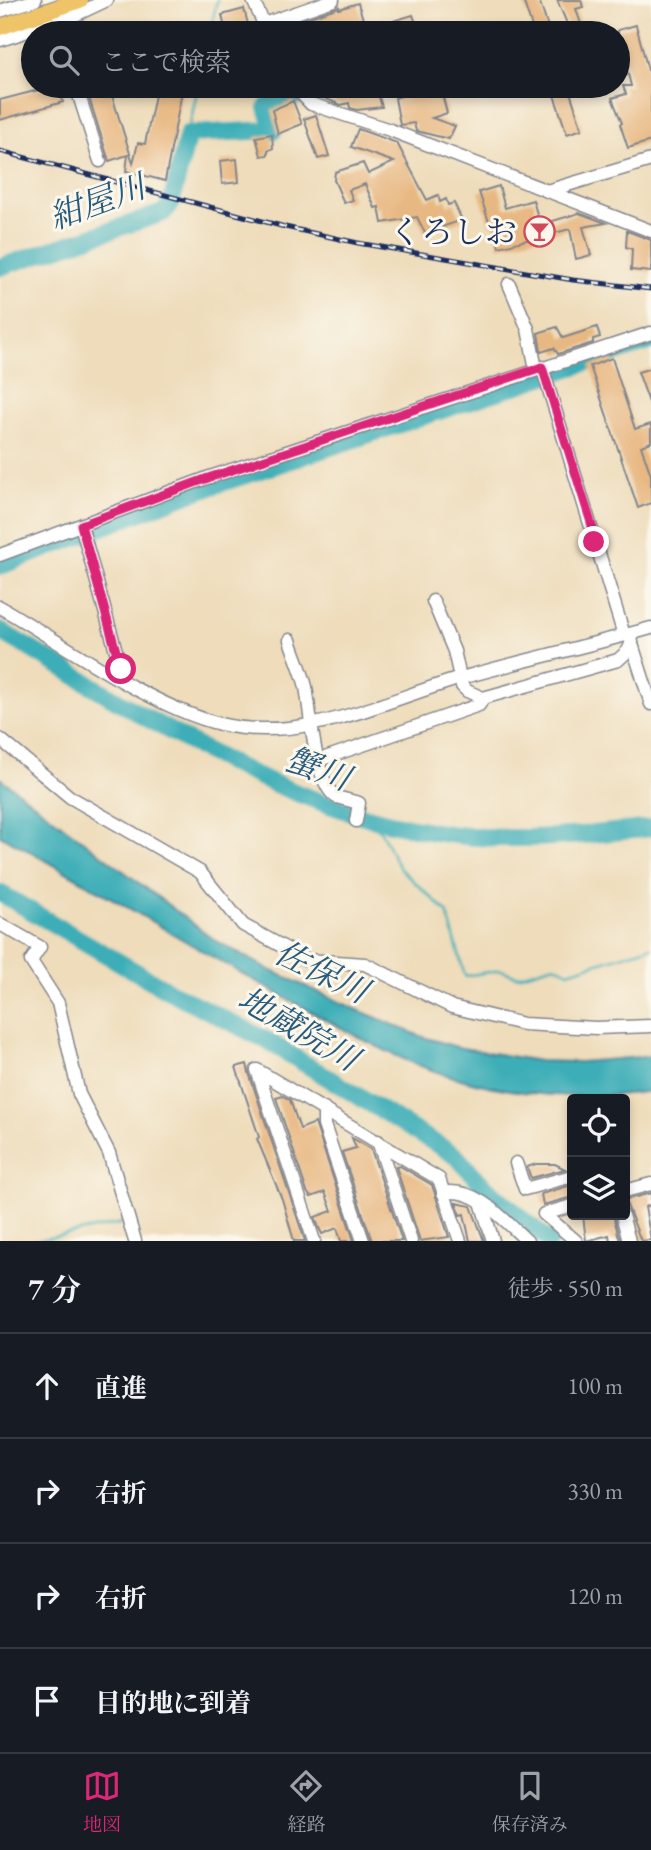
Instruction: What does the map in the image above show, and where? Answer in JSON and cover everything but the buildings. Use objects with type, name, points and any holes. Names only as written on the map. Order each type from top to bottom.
[{"type":"main road","points":[[0,27],[80,0]]},
{"type":"street","points":[[0,11],[35,0]]},
{"type":"street","points":[[74,21],[107,0]]},
{"type":"street","points":[[253,0],[263,21]]},
{"type":"street","points":[[283,21],[333,0]]},
{"type":"street","points":[[0,40],[21,36]]},
{"type":"street","points":[[80,98],[100,161]]},
{"type":"street","points":[[306,98],[312,104],[390,130],[651,231]]},
{"type":"street","points":[[547,191],[651,160]]},
{"type":"street","points":[[509,284],[546,381],[651,704]]},
{"type":"street","points":[[0,555],[208,478],[651,333]]},
{"type":"street","points":[[81,525],[121,669],[119,677]]},
{"type":"street","points":[[433,601],[454,651],[460,678],[467,691],[483,698],[618,660],[628,652],[629,637]]},
{"type":"street","points":[[0,607],[186,713],[221,724],[257,729],[310,726],[460,678],[629,637],[651,628]]},
{"type":"street","points":[[290,640],[306,687],[310,726],[330,793],[359,803],[356,821]]},
{"type":"street","points":[[319,760],[480,705],[483,698]]},
{"type":"street","points":[[0,739],[70,797],[200,872],[243,925],[307,960],[365,964],[452,1007],[523,1024],[574,1028],[651,1026]]},
{"type":"street","points":[[0,925],[40,947],[31,961],[58,1003],[79,1094],[109,1153],[135,1241]]},
{"type":"street","points":[[314,1241],[257,1070],[439,1179],[460,1241]]},
{"type":"street","points":[[324,1109],[324,1125],[363,1241]]},
{"type":"street","points":[[378,1141],[411,1241]]},
{"type":"street","points":[[516,1163],[525,1189],[567,1177]]},
{"type":"street","points":[[630,1190],[651,1184]]},
{"type":"street","points":[[443,1193],[458,1190],[481,1202],[527,1241]]},
{"type":"street","points":[[481,1202],[494,1241]]},
{"type":"street","points":[[567,1207],[544,1214],[576,1241]]},
{"type":"street","points":[[623,1220],[629,1241]]},
{"type":"water","points":[[0,778],[216,941],[270,970],[420,1036],[457,1047],[539,1061],[580,1062],[651,1056],[651,1091],[567,1096],[529,1093],[480,1084],[419,1065],[344,1030],[269,989],[0,835]]},
{"type":"waterway","points":[[213,21],[217,0]]},
{"type":"waterway","points":[[188,134],[196,98]]},
{"type":"waterway","name":"紺屋川","points":[[0,267],[163,213],[171,204],[188,134],[274,130],[267,107],[291,98]]},
{"type":"waterway","points":[[0,566],[188,494],[651,341]]},
{"type":"waterway","name":"蟹川","points":[[0,631],[208,752],[317,801],[374,819],[435,832],[489,838],[570,836],[651,828]]},
{"type":"waterway","points":[[367,817],[381,832],[400,869],[447,912],[465,976],[501,970],[517,976],[555,965],[568,972],[651,947]]},
{"type":"waterway","name":"地蔵院川","points":[[0,893],[169,991],[266,1040],[456,1156],[482,1184],[549,1241]]},
{"type":"waterway","points":[[34,1241],[123,1223]]},
{"type":"railway","points":[[0,151],[285,227],[358,243],[573,280],[651,289]]},
{"type":"place","name":"くろしお","points":[[540,232]]},
{"type":"route","points":[[121,669],[81,525],[208,478],[542,367],[594,532],[594,542]]},
{"type":"water label","name":"佐保川","points":[[322,971]]}]
